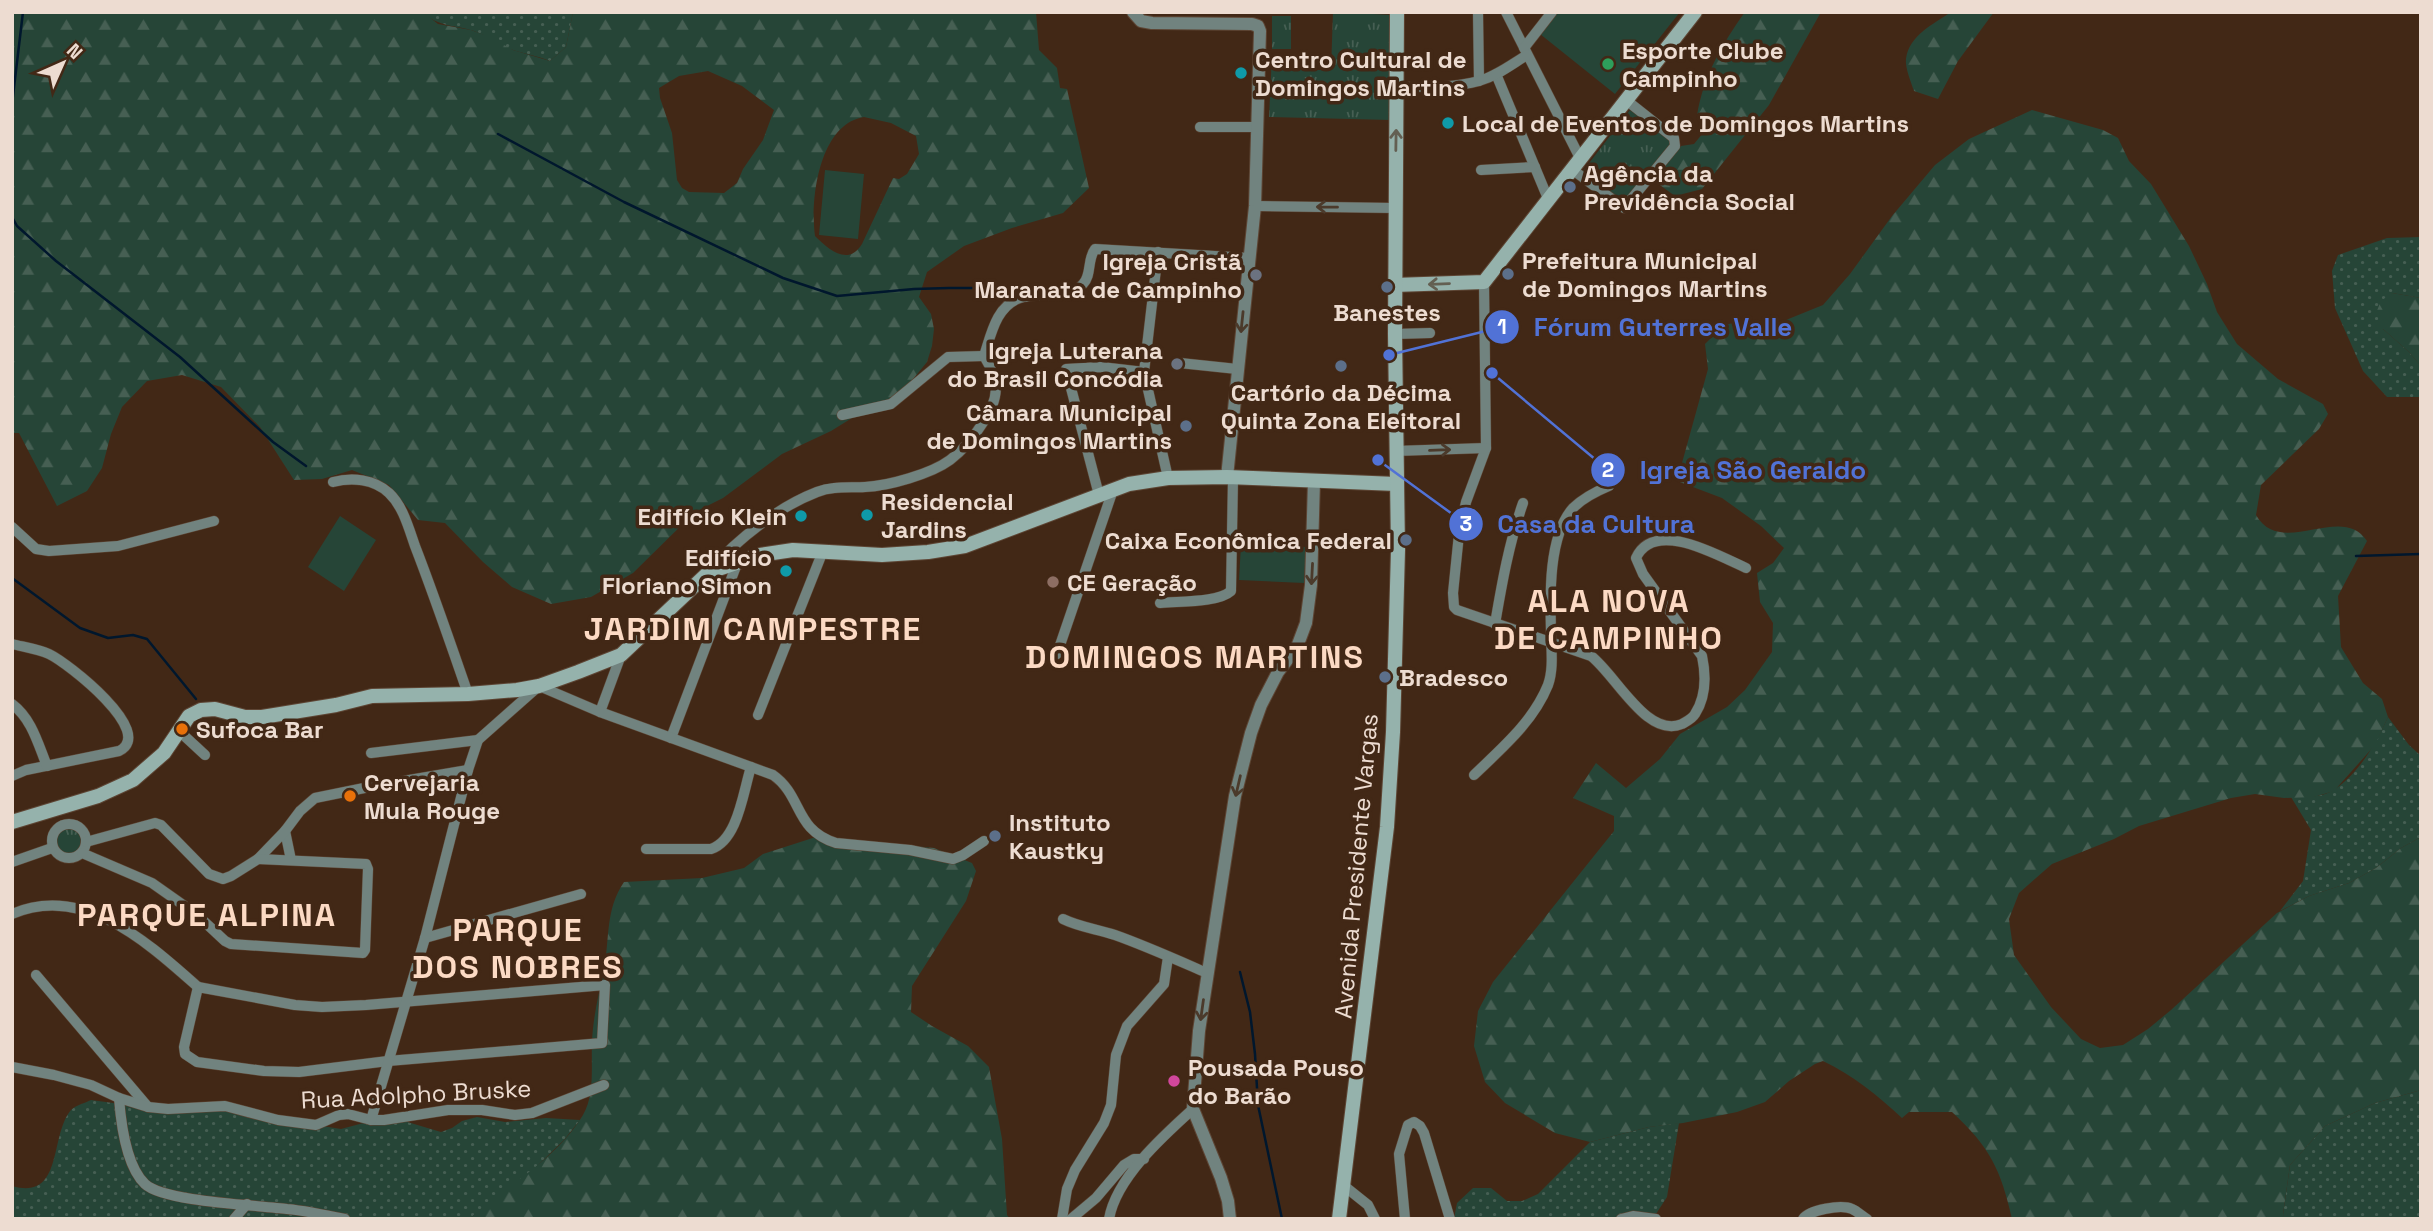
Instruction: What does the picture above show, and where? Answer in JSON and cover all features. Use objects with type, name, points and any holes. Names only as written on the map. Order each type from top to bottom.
[{"type":"main road","name":"Avenida Presidente Vargas","points":[[1339,1219],[1387,827],[1396,648],[1397,12]]},
{"type":"main road","points":[[1395,285],[1484,282],[1695,12]]},
{"type":"main road","points":[[12,822],[98,796],[133,779],[164,753],[177,730],[189,716],[201,710],[215,709],[245,717],[262,717],[372,696],[468,694],[539,686],[621,655],[709,572],[760,555],[793,550],[882,555],[965,546],[1137,482],[1168,478],[1230,477],[1396,484]]},
{"type":"street","points":[[1133,12],[1141,21],[1194,18],[1252,24],[1258,26],[1260,31],[1255,206],[1237,369],[1230,477],[1231,591],[1215,598],[1160,603]]},
{"type":"street","points":[[1478,12],[1479,81]]},
{"type":"street","points":[[1506,12],[1577,165],[1624,208],[1675,146],[1674,138],[1626,100]]},
{"type":"street","points":[[1397,87],[1441,86],[1479,81],[1496,74],[1526,51],[1552,12]]},
{"type":"street","points":[[1496,74],[1549,201]]},
{"type":"street","points":[[1200,127],[1258,127]]},
{"type":"street","points":[[1481,170],[1535,167]]},
{"type":"street","points":[[1255,206],[1395,208]]},
{"type":"street","points":[[709,572],[752,532],[799,500],[832,488],[886,485],[950,460],[969,443],[990,413],[997,384],[984,356],[994,326],[1005,308],[1020,298],[1058,294],[1078,288],[1086,281],[1090,256],[1095,249],[1249,258]]},
{"type":"street","points":[[1158,252],[1143,372],[1168,478]]},
{"type":"street","points":[[1484,282],[1486,448],[1466,502],[1459,534],[1454,607],[1460,612],[1591,656],[1629,699],[1660,726],[1671,727],[1693,718],[1700,704],[1704,685],[1702,656],[1643,574],[1636,558],[1639,551],[1650,542],[1678,540],[1746,568]]},
{"type":"street","points":[[1395,334],[1430,333]]},
{"type":"street","points":[[842,415],[891,404],[948,357],[984,356]]},
{"type":"street","points":[[1180,363],[1237,369]]},
{"type":"street","points":[[1057,654],[1106,493],[1066,369],[1101,367],[1143,372]]},
{"type":"street","points":[[1395,451],[1486,448]]},
{"type":"street","points":[[333,482],[357,479],[367,481],[386,490],[397,503],[468,694]]},
{"type":"street","points":[[1230,1219],[1222,1178],[1194,1109],[1199,1031],[1235,796],[1251,733],[1261,705],[1278,672],[1297,647],[1306,623],[1311,585],[1314,481]]},
{"type":"street","points":[[1474,775],[1523,727],[1541,699],[1552,668],[1551,573],[1563,525],[1577,504],[1609,486]]},
{"type":"street","points":[[1495,624],[1508,549],[1523,503]]},
{"type":"street","points":[[12,527],[36,549],[69,550],[118,546],[214,521]]},
{"type":"street","points":[[752,532],[760,555]]},
{"type":"street","points":[[758,715],[823,551]]},
{"type":"street","points":[[671,738],[738,561]]},
{"type":"street","points":[[12,644],[49,654],[69,666],[96,690],[127,729],[128,744],[119,751],[12,776]]},
{"type":"street","points":[[600,712],[621,655]]},
{"type":"street","points":[[371,1120],[425,938],[478,740],[539,686],[600,712],[773,775],[791,792],[801,818],[824,839],[836,843],[909,850],[953,859],[985,841]]},
{"type":"street","points":[[12,704],[28,721],[47,766]]},
{"type":"street","points":[[177,730],[205,755]]},
{"type":"street","points":[[371,753],[478,740]]},
{"type":"street","points":[[646,849],[712,849],[719,846],[732,831],[751,767]]},
{"type":"street","points":[[86,842],[155,823],[161,825],[200,866],[217,878],[231,876],[258,859],[315,798],[468,770]]},
{"type":"street","points":[[68,805],[72,824]]},
{"type":"street","points":[[82,853],[86,842],[82,831],[72,824],[57,828],[51,837],[52,848],[58,856],[68,859],[82,853],[152,883],[231,944],[363,953],[366,946],[366,864],[258,859]]},
{"type":"street","points":[[285,831],[291,860]]},
{"type":"street","points":[[12,862],[52,848]]},
{"type":"street","points":[[425,938],[581,894]]},
{"type":"street","points":[[12,914],[34,907],[55,906],[95,914],[139,937],[198,987],[295,1005],[355,1006],[605,985],[601,1043],[388,1061],[299,1073],[197,1062],[185,1054],[184,1047],[198,987]]},
{"type":"street","points":[[1063,919],[1075,925],[1118,936],[1207,973]]},
{"type":"street","points":[[1062,1219],[1067,1189],[1075,1170],[1104,1123],[1111,1105],[1116,1055],[1127,1026],[1164,984],[1168,957]]},
{"type":"street","points":[[36,975],[148,1107]]},
{"type":"street","name":"Rua Adolpho Bruske","points":[[12,1067],[91,1085],[148,1107],[225,1107],[278,1120],[316,1125],[348,1114],[371,1120],[449,1110],[482,1110],[515,1115],[532,1113],[604,1085]]},
{"type":"street","points":[[119,1098],[121,1125],[128,1152],[138,1175],[146,1185],[159,1192],[345,1219]]},
{"type":"street","points":[[1109,1219],[1121,1185],[1194,1109]]},
{"type":"street","points":[[1405,1219],[1399,1154],[1408,1125],[1414,1122],[1424,1133],[1450,1219]]},
{"type":"street","points":[[1071,1219],[1096,1198],[1124,1165],[1133,1159],[1144,1159]]},
{"type":"street","points":[[1343,1185],[1368,1205],[1375,1219]]},
{"type":"street","points":[[234,1219],[247,1204]]},
{"type":"street","points":[[1803,1219],[1809,1212],[1838,1207],[1852,1209],[1867,1219]]},
{"type":"street","points":[[1621,1219],[1633,1216],[1656,1219]]},
{"type":"green space","points":[[12,12],[423,12],[438,24],[471,30],[513,50],[550,61],[566,47],[573,12],[1036,12],[1039,50],[1057,68],[1060,88],[1067,89],[1089,188],[1063,213],[964,246],[927,272],[919,297],[931,314],[934,329],[932,346],[927,362],[896,400],[852,418],[782,454],[723,498],[695,512],[633,573],[591,597],[551,604],[512,587],[445,523],[418,520],[389,485],[352,470],[322,479],[294,480],[260,427],[221,387],[182,375],[147,381],[122,407],[102,468],[87,491],[57,506],[19,433],[12,433]],"holes":[[[708,71],[742,86],[774,110],[763,140],[743,169],[737,183],[724,193],[689,192],[682,188],[677,180],[672,133],[660,98],[659,88],[679,76]],[[864,117],[891,123],[916,136],[919,154],[907,174],[899,179],[893,178],[862,244],[851,254],[838,254],[815,236],[816,184],[827,148],[837,133],[849,123]]]},
{"type":"green space","points":[[423,12],[573,12],[566,47],[550,61],[513,50],[474,31],[441,23]]},
{"type":"green space","points":[[1333,12],[1393,15],[1391,120],[1269,117],[1272,55],[1302,55],[1302,70],[1331,70]]},
{"type":"green space","name":"Esporte Clube Campinho","points":[[1557,12],[1680,12],[1615,94],[1540,34]]},
{"type":"green space","points":[[1745,12],[1821,12],[1769,105],[1702,189],[1675,196],[1653,180],[1681,146],[1694,144],[1708,127],[1697,116],[1704,88],[1721,49]]},
{"type":"green space","points":[[1951,12],[1994,12],[1958,61],[1938,99],[1914,91],[1906,59],[1917,37]]},
{"type":"green space","points":[[1272,16],[1291,16],[1291,49],[1272,49]]},
{"type":"green space","points":[[1630,110],[1669,140],[1670,144],[1625,203],[1583,171]]},
{"type":"green space","points":[[2032,110],[2103,130],[2118,138],[2129,161],[2151,184],[2189,246],[2217,312],[2237,344],[2278,379],[2323,404],[2328,414],[2319,429],[2261,485],[2256,515],[2267,527],[2280,532],[2343,527],[2356,530],[2367,541],[2338,596],[2341,647],[2363,683],[2382,699],[2388,717],[2375,745],[2334,791],[2314,797],[2284,798],[2255,794],[2231,798],[2139,826],[2052,864],[2019,893],[2009,919],[2014,955],[2051,1007],[2081,1039],[2100,1048],[2123,1045],[2171,1010],[2277,913],[2309,896],[2349,883],[2421,837],[2421,1090],[2375,1103],[2325,1126],[2290,1165],[2283,1214],[2285,1219],[2012,1219],[1992,1160],[1976,1137],[1952,1112],[1909,1112],[1902,1118],[1865,1086],[1823,1061],[1789,1081],[1765,1102],[1737,1112],[1649,1127],[1590,1142],[1555,1133],[1505,1103],[1485,1082],[1474,1046],[1478,1011],[1493,982],[1614,831],[1614,816],[1573,798],[1596,763],[1626,788],[1660,759],[1680,734],[1727,707],[1745,690],[1772,652],[1773,623],[1760,602],[1757,573],[1773,563],[1784,548],[1761,526],[1722,498],[1677,481],[1708,369],[1705,344],[1724,325],[1743,321],[1781,322],[1823,305],[1935,165],[1969,139]]},
{"type":"green space","points":[[825,170],[864,174],[858,239],[819,235]]},
{"type":"green space","points":[[2421,237],[2421,298],[2392,293],[2383,329],[2421,366],[2421,397],[2387,397],[2363,371],[2335,308],[2332,271],[2338,255],[2387,238]]},
{"type":"green space","points":[[2392,293],[2421,298],[2421,366],[2383,329],[2376,313],[2381,301]]},
{"type":"green space","points":[[340,516],[376,540],[344,591],[308,567]]},
{"type":"green space","points":[[1241,544],[1306,547],[1304,583],[1239,580]]},
{"type":"green space","points":[[2388,717],[2421,756],[2421,837],[2349,883],[2309,896],[2280,911],[2303,881],[2311,830],[2291,797],[2325,794],[2344,782],[2366,756]]},
{"type":"green space","points":[[69,827],[79,831],[83,841],[79,851],[69,855],[59,851],[55,841],[59,831]]},
{"type":"green space","points":[[819,836],[934,848],[972,863],[976,871],[966,901],[912,986],[911,1012],[968,1046],[989,1067],[1002,1139],[1007,1215],[1010,1219],[469,1219],[545,1159],[572,1131],[587,1107],[591,1089],[594,1023],[606,958],[609,924],[614,903],[624,882],[702,878],[744,868],[763,854]]},
{"type":"green space","points":[[2421,1090],[2421,1219],[2285,1219],[2283,1215],[2290,1165],[2325,1126],[2375,1103]]},
{"type":"green space","points":[[91,1100],[157,1109],[189,1105],[341,1129],[371,1121],[404,1121],[441,1132],[477,1117],[505,1122],[546,1118],[580,1120],[534,1169],[469,1219],[12,1219],[12,1186],[29,1188],[40,1184],[53,1163],[64,1121],[71,1110]]},
{"type":"green space","points":[[1679,1123],[1667,1197],[1654,1217],[1656,1219],[1454,1219],[1457,1203],[1473,1188],[1491,1188],[1507,1201],[1522,1201],[1538,1194],[1590,1142],[1649,1127]]},
{"type":"waterway","points":[[12,104],[23,12]]},
{"type":"waterway","points":[[498,134],[624,202],[783,278],[837,296],[949,288],[976,288],[1006,295]]},
{"type":"waterway","points":[[12,217],[17,226],[56,261],[180,357],[273,442],[306,466]]},
{"type":"waterway","points":[[2356,556],[2421,554]]},
{"type":"waterway","points":[[12,578],[80,628],[108,638],[133,635],[147,639],[196,699]]},
{"type":"waterway","points":[[1240,972],[1250,1012],[1258,1105],[1282,1219]]},
{"type":"place","name":"Esporte Clube Campinho","points":[[1608,64]]},
{"type":"place","name":"Centro Cultural de Domingos Martins","points":[[1241,73]]},
{"type":"place","name":"Local de Eventos de Domingos Martins","points":[[1448,123]]},
{"type":"place","name":"Agência da Previdência Social","points":[[1570,187]]},
{"type":"place","name":"Prefeitura Municipal de Domingos Martins","points":[[1508,274]]},
{"type":"place","name":"Igreja Cristã Maranata de Campinho","points":[[1256,275]]},
{"type":"place","name":"Banestes","points":[[1387,287]]},
{"type":"place","name":"Fórum Guterres Valle","points":[[1389,355]]},
{"type":"place","name":"Igreja Luterana do Brasil Concódia","points":[[1177,364]]},
{"type":"place","name":"Cartório da Décima Quinta Zona Eleitoral","points":[[1341,366]]},
{"type":"place","name":"Igreja São Geraldo","points":[[1492,373]]},
{"type":"place","name":"Câmara Municipal de Domingos Martins","points":[[1186,426]]},
{"type":"place","name":"Casa da Cultura","points":[[1378,460]]},
{"type":"place","name":"Residencial Jardins","points":[[867,515]]},
{"type":"place","name":"Edifício Klein","points":[[801,516]]},
{"type":"place","name":"Caixa Econômica Federal","points":[[1406,540]]},
{"type":"place","name":"Edifício Floriano Simon","points":[[786,571]]},
{"type":"place","name":"CE Geração","points":[[1053,582]]},
{"type":"place","name":"Bradesco","points":[[1385,677]]},
{"type":"place","name":"Sufoca Bar","points":[[182,729]]},
{"type":"place","name":"Cervejaria Mula Rouge","points":[[350,796]]},
{"type":"place","name":"Instituto Kaustky","points":[[995,836]]},
{"type":"place","name":"Pousada Pouso do Barão","points":[[1174,1081]]},
{"type":"district","name":"ALA NOVA DE CAMPINHO","points":[[1609,620]]},
{"type":"district","name":"JARDIM CAMPESTRE","points":[[753,629]]},
{"type":"district","name":"DOMINGOS MARTINS","points":[[1195,657]]},
{"type":"district","name":"PARQUE ALPINA","points":[[207,915]]},
{"type":"district","name":"PARQUE DOS NOBRES","points":[[518,948]]}]
